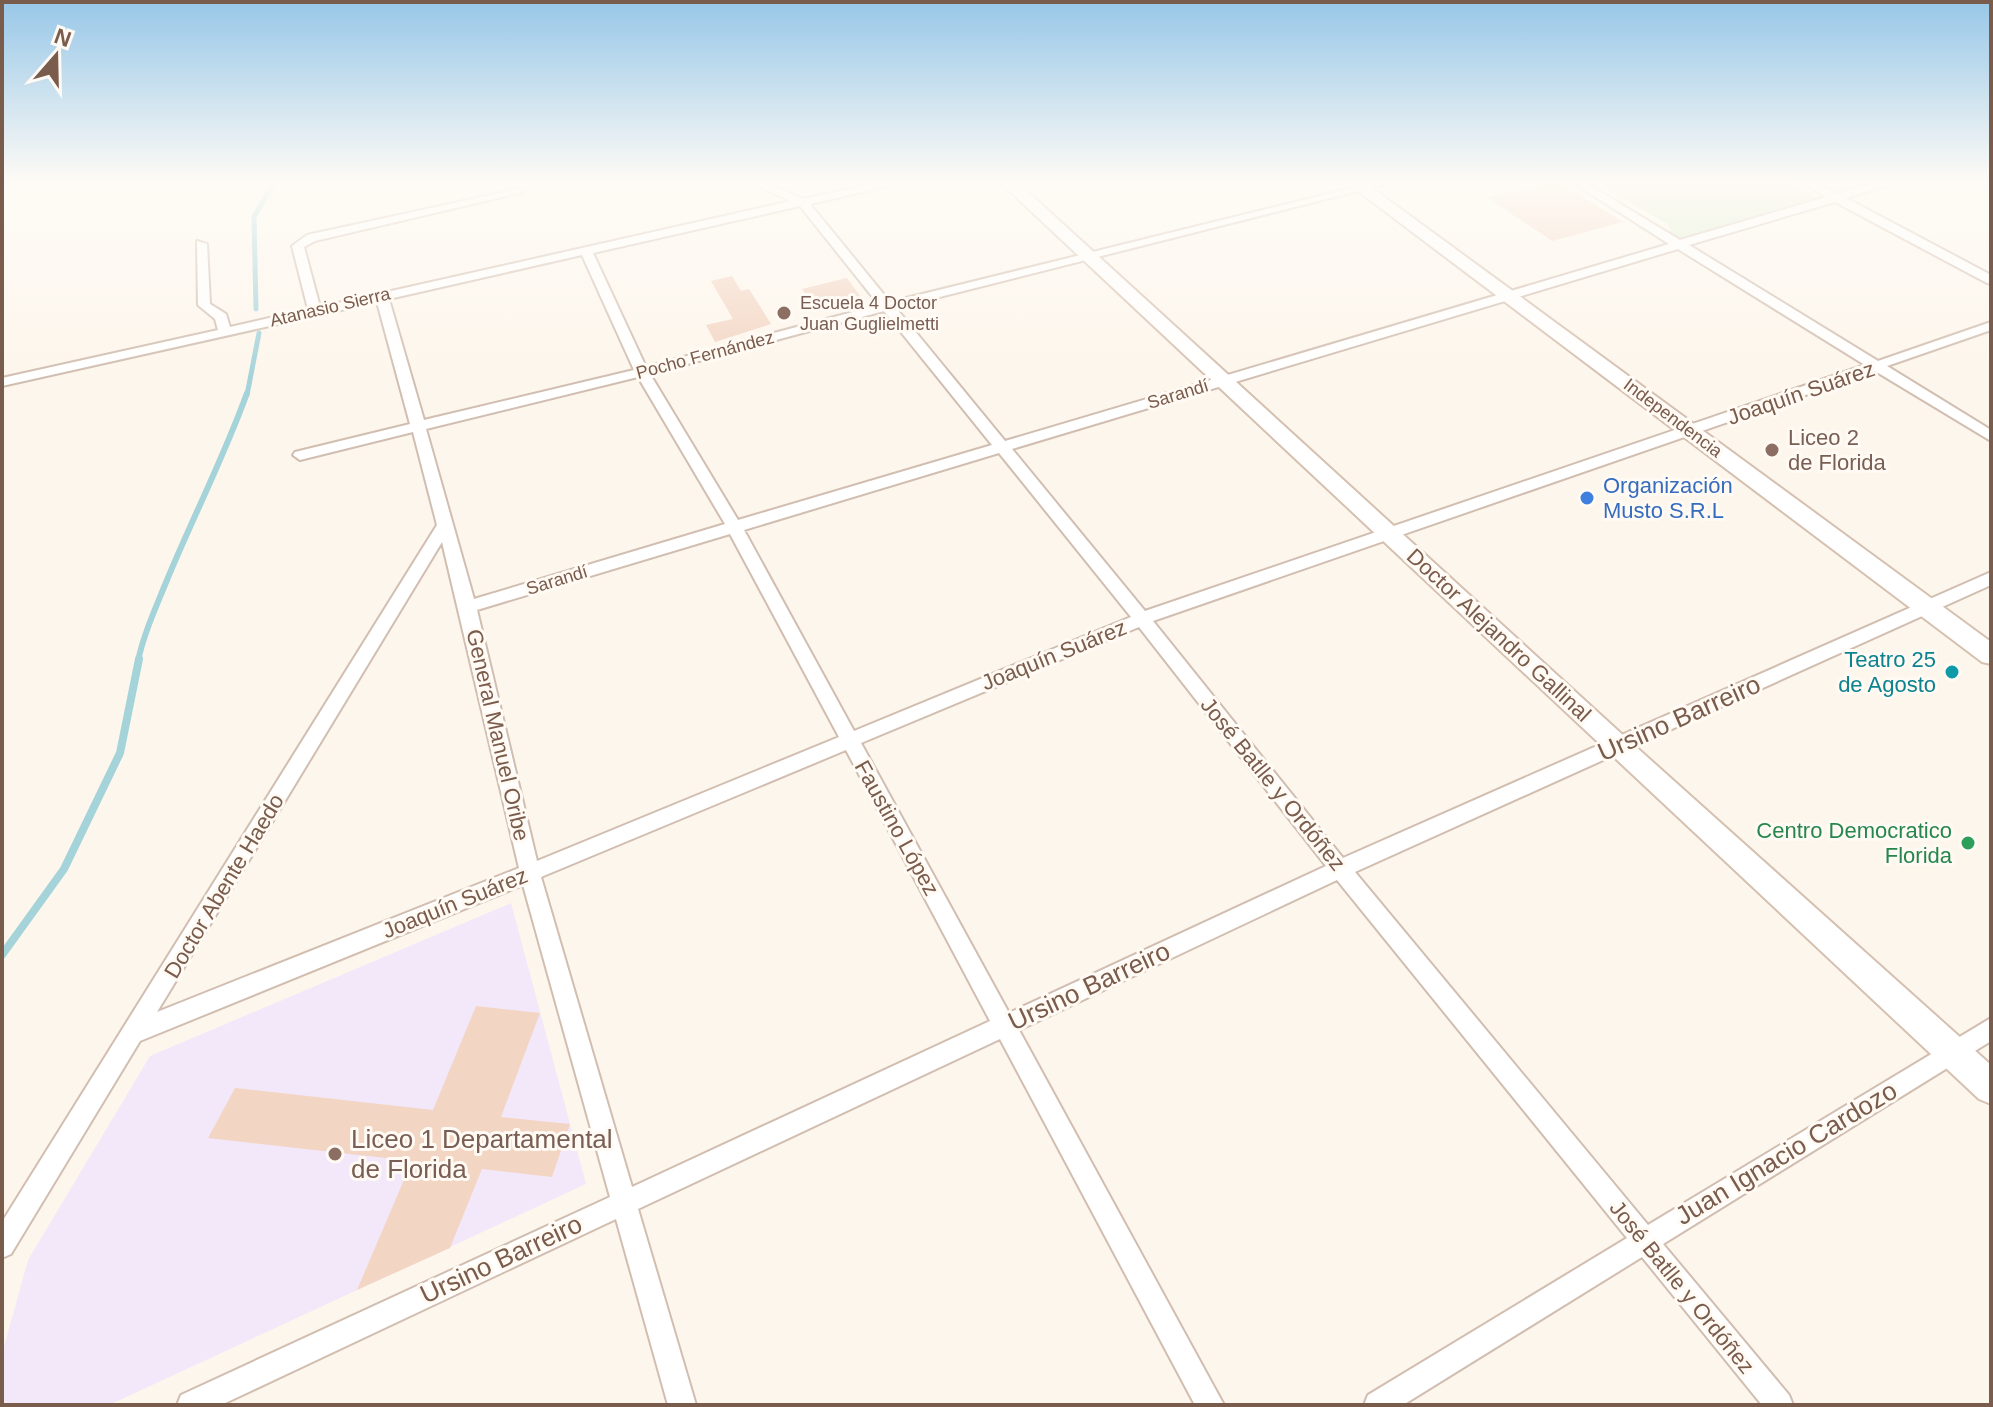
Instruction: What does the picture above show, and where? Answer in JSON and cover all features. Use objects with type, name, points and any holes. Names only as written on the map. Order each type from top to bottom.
[{"type":"street","points":[[201,248],[204,305],[221,317],[225,331]]},
{"type":"street","points":[[298,248],[315,311]]},
{"type":"street","name":"Atanasio Sierra","points":[[2,382],[597,248]]},
{"type":"street","name":"José Batlle y Ordóñez","points":[[840,248],[1142,619],[1340,869],[1779,1405]]},
{"type":"street","name":"Doctor Alejandro Gallinal","points":[[1080,248],[1617,746],[1991,1087]]},
{"type":"street","name":"Pocho Fernández","points":[[300,455],[642,372],[1125,248]]},
{"type":"street","name":"Independencia","points":[[1443,248],[1991,655]]},
{"type":"street","name":"Sarandí","points":[[468,607],[1669,248]]},
{"type":"street","points":[[1687,248],[1991,436]]},
{"type":"street","points":[[1931,248],[1991,280]]},
{"type":"street","name":"Faustino López","points":[[586,250],[642,372],[734,526],[1210,1405]]},
{"type":"street","name":"General Manuel Oribe","points":[[382,295],[468,607],[530,873],[682,1405]]},
{"type":"street","name":"Joaquín Suárez","points":[[135,1032],[530,873],[1142,619],[1991,326]]},
{"type":"street","name":"Doctor Abente Haedo","points":[[2,1245],[445,525]]},
{"type":"street","name":"Ursino Barreiro","points":[[191,1405],[1340,869],[1991,578]]},
{"type":"street","name":"Juan Ignacio Cardozo","points":[[1378,1405],[1991,1029]]},
{"type":"shaded area","name":"Liceo 1 Departamental de Florida","points":[[511,903],[586,1184],[109,1405],[2,1405],[2,1354],[28,1260],[150,1056]]},
{"type":"building","points":[[732,276],[741,291],[749,289],[771,324],[715,342],[706,325],[733,319],[711,281]]},
{"type":"building","points":[[847,278],[863,300],[818,312],[802,289]]},
{"type":"building","points":[[476,1006],[540,1013],[501,1117],[570,1124],[552,1177],[482,1169],[450,1248],[357,1290],[412,1161],[208,1138],[235,1088],[433,1110]]},
{"type":"waterway","points":[[255,248],[256,309]]},
{"type":"waterway","points":[[247,395],[259,333]]},
{"type":"waterway","points":[[138,661],[155,610],[247,393]]},
{"type":"waterway","points":[[2,955],[64,869],[120,753],[139,659]]},
{"type":"place","name":"Escuela 4 Doctor Juan Guglielmetti","points":[[784,313]]},
{"type":"place","name":"Liceo 2 de Florida","points":[[1772,450]]},
{"type":"place","name":"Organización Musto S.R.L","points":[[1587,498]]},
{"type":"place","name":"Teatro 25 de Agosto","points":[[1952,672]]},
{"type":"place","name":"Centro Democratico Florida","points":[[1968,843]]},
{"type":"place","name":"Liceo 1 Departamental de Florida","points":[[335,1154]]}]
